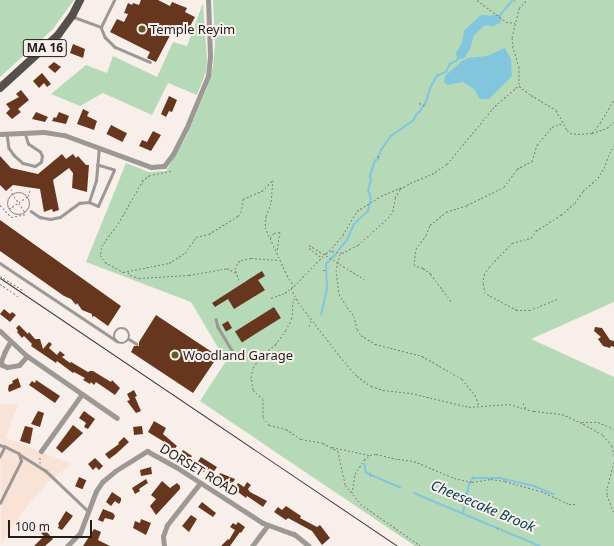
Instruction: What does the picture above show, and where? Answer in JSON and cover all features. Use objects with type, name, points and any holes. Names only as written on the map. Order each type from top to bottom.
[{"type":"main road","name":"MA 16","points":[[0,88],[51,42],[72,16],[80,0]]},
{"type":"street","points":[[0,134],[58,134],[74,137],[153,168],[161,168],[167,164],[186,129],[208,76],[210,56],[208,0]]},
{"type":"street","points":[[0,331],[10,342],[27,356],[117,418]]},
{"type":"street","points":[[10,342],[1,361],[2,365],[7,367],[19,365],[27,356]]},
{"type":"street","points":[[41,451],[82,394]]},
{"type":"street","name":"DORSET ROAD","points":[[67,546],[80,533],[96,491],[105,479],[146,451],[176,467],[268,525],[294,534],[310,546]]},
{"type":"street","points":[[164,546],[163,536],[167,525],[200,483]]},
{"type":"street","points":[[252,546],[268,525]]},
{"type":"lane","points":[[101,27],[114,0]]},
{"type":"lane","points":[[72,16],[101,27],[105,37],[115,47],[150,62]]},
{"type":"lane","points":[[7,134],[9,148],[17,159],[26,164],[37,165],[42,160],[41,154],[28,144],[25,133]]},
{"type":"lane","points":[[89,202],[96,181],[99,147]]},
{"type":"lane","points":[[31,211],[44,218],[53,219],[60,217],[78,203],[89,202],[98,206],[114,170],[98,165]]},
{"type":"lane","points":[[0,263],[116,341],[123,344],[129,339]]},
{"type":"lane","points":[[216,319],[218,327],[233,352]]},
{"type":"lane","points":[[116,341],[114,333],[120,328],[128,330],[129,339]]},
{"type":"lane","points":[[129,339],[137,344]]},
{"type":"lane","points":[[0,445],[19,454],[41,468],[88,512]]},
{"type":"lane","points":[[0,457],[5,447]]},
{"type":"lane","points":[[0,503],[21,461],[19,454]]},
{"type":"path","points":[[477,0],[508,23],[515,23]]},
{"type":"path","points":[[271,298],[275,298],[294,286],[328,252],[345,232],[357,211],[372,201],[432,174],[447,164],[495,106],[519,85],[519,67],[512,40],[520,6],[527,0]]},
{"type":"path","points":[[519,85],[531,95],[556,110],[567,130],[572,133],[592,133],[607,128],[614,122]]},
{"type":"path","points":[[592,133],[614,100]]},
{"type":"path","points":[[419,103],[426,106]]},
{"type":"path","points":[[451,301],[430,274],[423,268],[414,266],[416,249],[426,235],[430,225],[446,212],[467,205],[504,187],[517,169],[532,161],[537,145],[552,127],[563,123]]},
{"type":"path","points":[[557,299],[530,310],[516,310],[485,293],[483,283],[484,275],[489,267],[512,243],[531,238],[536,231],[561,215],[575,203],[583,191],[598,178],[614,146]]},
{"type":"path","points":[[171,171],[152,174],[143,180],[103,244],[100,255],[105,262],[120,271],[164,265],[185,253],[196,237],[209,234],[238,216],[241,212],[243,199],[262,191],[272,180],[274,184],[271,203],[265,222],[270,239],[294,286]]},
{"type":"path","points":[[328,252],[340,253],[355,248],[388,218],[393,211],[397,194],[404,186]]},
{"type":"path","points":[[11,189],[18,203],[25,212]]},
{"type":"path","points":[[28,196],[20,192],[12,193],[7,200],[9,210],[16,214],[25,212],[30,205],[28,196],[30,190]]},
{"type":"path","points":[[9,210],[28,196]]},
{"type":"path","points":[[0,205],[11,217],[21,216],[31,211]]},
{"type":"path","points":[[270,239],[274,233],[280,232],[276,252]]},
{"type":"path","points":[[309,245],[364,279]]},
{"type":"path","points":[[308,248],[322,257]]},
{"type":"path","points":[[340,253],[336,270],[339,294],[354,316],[357,329],[361,335],[375,344],[422,356],[462,379],[476,395],[479,407]]},
{"type":"path","points":[[239,280],[235,268],[238,262],[247,258],[280,260]]},
{"type":"path","points":[[128,271],[130,275],[139,278],[189,275],[227,268],[236,273]]},
{"type":"path","points":[[0,276],[22,290]]},
{"type":"path","points":[[0,284],[18,296]]},
{"type":"path","points":[[291,288],[295,297],[351,369],[371,386],[383,390],[411,393],[463,406],[479,407],[509,404],[527,409],[562,414],[582,422],[603,435],[613,447],[614,455]]},
{"type":"path","points":[[295,297],[293,301],[292,318],[286,330],[274,345],[261,356],[253,368],[251,376],[253,390],[263,399],[263,418],[269,425],[286,429],[301,439],[369,456]]},
{"type":"path","points":[[309,326],[312,319]]},
{"type":"path","points":[[523,403],[527,409]]},
{"type":"path","points":[[582,422],[598,422],[614,429]]},
{"type":"path","points":[[332,447],[339,454],[343,479],[347,489],[362,505],[421,546]]},
{"type":"path","points":[[41,451],[41,468]]},
{"type":"path","points":[[352,493],[355,474],[364,460],[369,456],[376,454],[398,460],[414,461],[454,478],[472,482],[491,479],[506,481],[541,491],[566,504],[577,504]]},
{"type":"path","points":[[614,462],[607,492],[614,513]]},
{"type":"path","points":[[370,476],[372,472]]},
{"type":"path","points":[[465,493],[469,494]]},
{"type":"shaded area","points":[[0,404],[18,404],[6,438],[72,464],[49,481],[29,504],[1,543]]},
{"type":"green space","points":[[0,0],[74,0],[53,29],[0,77]]},
{"type":"green space","points":[[213,0],[614,0],[614,302],[531,339],[614,377],[614,546],[415,546],[200,401],[226,361],[191,302],[86,262],[126,163],[149,172],[166,171],[187,135],[206,90],[213,67],[215,44]]},
{"type":"green space","points":[[203,3],[207,60],[206,72],[197,95],[168,83],[152,115],[103,93],[80,106],[51,94],[86,65],[107,73],[113,56],[157,77],[173,42],[187,46]]},
{"type":"water","points":[[505,48],[511,59],[512,76],[489,99],[480,99],[474,89],[463,82],[447,85],[444,82],[445,76],[462,61],[468,58],[487,56]]},
{"type":"building","name":"Temple Reyim","points":[[141,0],[158,0],[170,6],[172,2],[187,8],[185,12],[195,17],[187,32],[175,26],[156,62],[147,58],[150,52],[110,32],[117,19],[124,22],[128,14],[124,13],[128,3],[132,5],[133,3],[139,5]]},
{"type":"building","points":[[73,44],[85,49],[83,58],[70,53]]},
{"type":"building","points":[[54,62],[61,67],[55,73],[48,67]]},
{"type":"building","points":[[42,73],[51,84],[47,87],[44,83],[39,88],[33,81]]},
{"type":"building","points":[[21,90],[29,100],[18,109],[21,112],[12,119],[6,113],[10,109],[6,104],[19,97],[16,94]]},
{"type":"building","points":[[169,96],[177,100],[172,112],[169,111],[166,117],[161,114]]},
{"type":"building","points":[[83,109],[89,112],[87,116],[97,121],[94,130],[77,124]]},
{"type":"building","points":[[36,112],[48,117],[45,122],[32,119]]},
{"type":"building","points":[[59,112],[69,116],[66,124],[52,121],[54,117],[56,118]]},
{"type":"building","points":[[111,125],[127,133],[122,142],[106,134]]},
{"type":"building","points":[[153,131],[161,135],[151,151],[139,146],[142,140],[147,142]]},
{"type":"building","points":[[62,154],[66,159],[73,154],[76,158],[78,156],[86,165],[89,165],[87,192],[72,188],[73,173],[69,168],[53,180],[59,210],[53,212],[52,209],[44,212],[40,189],[13,185],[6,191],[0,185],[0,156],[11,168],[38,174]]},
{"type":"building","points":[[0,220],[121,306],[108,326],[94,316],[92,317],[92,314],[82,310],[77,303],[76,305],[71,299],[64,296],[0,251]]},
{"type":"building","points":[[262,271],[265,276],[258,280],[265,290],[234,309],[228,299],[215,307],[212,303]]},
{"type":"building","points":[[274,307],[281,318],[242,342],[235,331]]},
{"type":"building","points":[[4,309],[10,314],[12,312],[16,315],[10,322],[0,314]]},
{"type":"building","name":"Woodland Garage","points":[[156,315],[218,356],[193,393],[131,352],[134,346],[139,346],[139,342]]},
{"type":"building","points":[[228,321],[232,328],[226,331],[222,324]]},
{"type":"building","points":[[19,325],[28,334],[29,332],[35,339],[40,339],[43,349],[49,342],[52,344],[49,348],[57,355],[60,351],[65,355],[62,357],[70,363],[71,362],[88,372],[93,371],[111,382],[112,380],[120,388],[115,395],[96,382],[94,385],[91,382],[90,384],[83,380],[85,378],[74,372],[73,373],[57,361],[56,363],[31,346],[32,344],[24,336],[22,338],[17,332],[18,331],[16,328]]},
{"type":"building","points":[[595,327],[602,328],[610,340],[614,341],[614,347],[611,346],[610,348],[603,346],[598,339],[601,337],[594,331]]},
{"type":"building","points":[[18,378],[21,387],[9,392],[9,385],[13,383],[12,381]]},
{"type":"building","points":[[36,380],[60,396],[55,403],[29,385],[32,381],[35,383]]},
{"type":"building","points":[[134,390],[137,396],[135,397],[141,411],[136,413],[127,401],[130,400],[127,394]]},
{"type":"building","points":[[38,411],[44,413],[40,427],[31,424]]},
{"type":"building","points":[[84,411],[95,419],[88,429],[84,427],[86,423],[79,418]]},
{"type":"building","points":[[154,421],[166,428],[163,434],[177,446],[172,452],[164,445],[166,443],[148,432]]},
{"type":"building","points":[[73,425],[83,433],[62,453],[56,448]]},
{"type":"building","points":[[25,426],[33,428],[30,444],[20,441]]},
{"type":"building","points":[[142,426],[143,434],[134,435],[133,427]]},
{"type":"building","points":[[124,437],[129,442],[109,459],[105,454],[119,444],[118,443]]},
{"type":"building","points":[[183,450],[192,456],[188,462],[179,457]]},
{"type":"building","points":[[201,457],[217,467],[213,473],[208,469],[204,472],[198,468],[200,465],[197,463]]},
{"type":"building","points":[[95,458],[103,466],[99,470],[96,467],[93,470],[88,464]]},
{"type":"building","points":[[151,467],[152,474],[141,476],[140,470]]},
{"type":"building","points":[[220,473],[235,479],[232,484],[228,481],[225,485],[219,481],[217,479]]},
{"type":"building","points":[[79,477],[86,480],[82,489],[75,486]]},
{"type":"building","points":[[146,479],[148,483],[139,489],[140,491],[135,494],[132,488]]},
{"type":"building","points":[[162,481],[170,488],[177,483],[180,486],[180,489],[156,515],[150,506],[156,499],[151,495]]},
{"type":"building","points":[[247,482],[251,485],[248,489],[250,492],[267,501],[263,507],[247,496],[246,498],[234,489],[238,483],[244,487]]},
{"type":"building","points":[[112,492],[121,498],[121,501],[119,504],[115,501],[111,506],[106,502]]},
{"type":"building","points":[[202,502],[216,513],[213,517],[198,507]]},
{"type":"building","points":[[286,506],[301,516],[300,518],[317,527],[320,525],[330,538],[322,545],[312,531],[288,518],[286,520],[274,512],[278,507],[282,510]]},
{"type":"building","points":[[103,509],[113,513],[115,516],[113,520],[105,518],[103,522],[98,520]]},
{"type":"building","points":[[66,511],[73,516],[62,530],[58,528],[58,524]]},
{"type":"building","points":[[191,515],[197,519],[189,532],[182,526]]},
{"type":"building","points":[[141,519],[151,523],[146,535],[133,528],[135,521],[140,523]]},
{"type":"building","points":[[238,522],[245,527],[241,533],[240,532],[230,546],[221,546],[228,539],[229,540],[235,530],[230,527],[233,523],[236,525]]},
{"type":"building","points":[[94,529],[101,532],[98,540],[110,546],[83,546]]},
{"type":"building","points":[[45,530],[53,539],[45,546],[34,546],[44,536],[41,533]]},
{"type":"waterway","name":"Cheesecake Brook","points":[[497,19],[513,0]]},
{"type":"waterway","name":"Cheesecake Brook","points":[[461,54],[466,46],[469,33],[483,20],[492,21],[497,19]]},
{"type":"waterway","name":"Cheesecake Brook","points":[[338,251],[347,240],[354,224],[368,211],[371,199],[368,190],[371,181],[370,176],[375,161],[378,159],[381,150],[391,136],[414,120],[426,102],[431,86],[437,76],[446,72],[450,64],[456,61],[461,54]]},
{"type":"waterway","name":"Cheesecake Brook","points":[[321,315],[327,290],[326,264],[336,254]]},
{"type":"waterway","name":"Cheesecake Brook","points":[[365,464],[366,472],[369,474],[400,487]]},
{"type":"waterway","points":[[463,513],[469,485],[473,478],[500,478],[534,486],[553,494]]},
{"type":"waterway","name":"Cheesecake Brook","points":[[414,493],[540,546]]},
{"type":"tram line","points":[[0,278],[398,546]]},
{"type":"place","name":"Temple Reyim","points":[[142,29]]},
{"type":"place","name":"Woodland Garage","points":[[175,355]]}]
